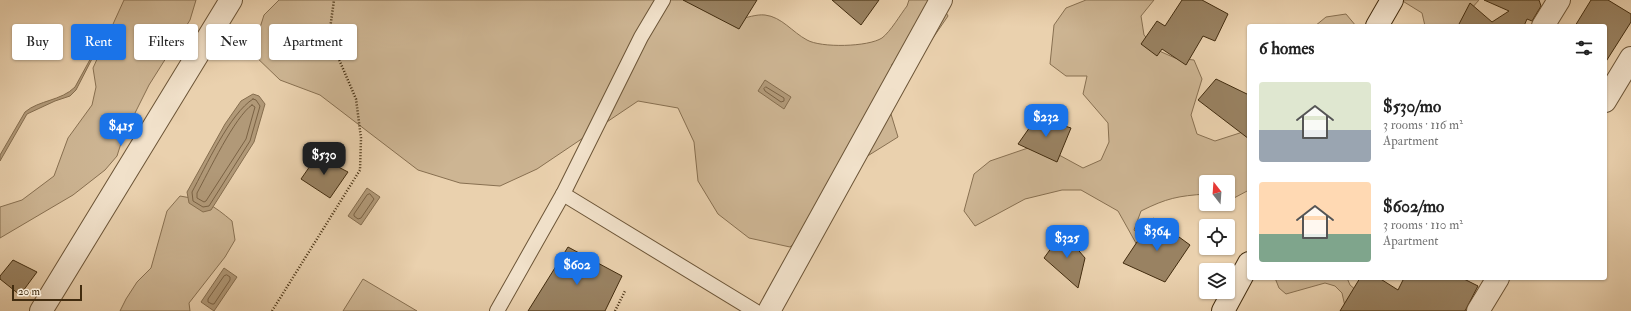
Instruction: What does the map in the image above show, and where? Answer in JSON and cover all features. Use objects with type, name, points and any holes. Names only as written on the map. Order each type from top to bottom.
[{"type":"street","points":[[41,311],[231,0]]},
{"type":"street","points":[[769,311],[941,0]]},
{"type":"street","points":[[1378,24],[1392,0]]},
{"type":"street","points":[[1544,24],[1559,0]]},
{"type":"street","points":[[1607,98],[1631,58]]},
{"type":"street","points":[[1223,311],[1247,267]]},
{"type":"street","points":[[1478,311],[1497,280]]},
{"type":"lane","points":[[497,311],[563,194],[641,37],[663,0]]},
{"type":"lane","points":[[563,194],[756,311]]},
{"type":"path","points":[[272,311],[360,170],[361,138],[356,99],[338,57],[330,28],[334,0]]},
{"type":"path","points":[[615,311],[625,291]]},
{"type":"shaded area","points":[[124,0],[196,0],[187,24],[134,24],[134,60],[165,60],[149,85],[123,137],[117,156],[105,170],[73,195],[0,238],[0,207],[22,200],[54,176],[68,138],[92,105],[96,87],[93,68],[97,60],[126,60],[126,24],[113,24]]},
{"type":"shaded area","points":[[279,0],[707,0],[738,19],[758,15],[771,16],[807,40],[814,43],[833,45],[856,45],[882,38],[895,23],[907,6],[909,0],[939,0],[948,16],[926,48],[892,64],[887,101],[898,137],[829,180],[819,220],[790,247],[749,238],[718,214],[698,181],[694,142],[678,108],[638,101],[537,169],[500,186],[460,183],[418,170],[320,95],[280,80],[259,60],[261,60],[261,24],[264,15]]},
{"type":"shaded area","points":[[1086,0],[1154,0],[1141,16],[1144,35],[1157,50],[1175,58],[1194,60],[1202,79],[1191,115],[1197,134],[1215,141],[1247,131],[1247,191],[1235,197],[1235,175],[1199,175],[1199,195],[1173,198],[1141,211],[1134,230],[1165,255],[1146,261],[1118,211],[1081,190],[1062,190],[1025,199],[975,226],[964,211],[974,174],[990,161],[1028,148],[1048,149],[1083,168],[1101,160],[1109,142],[1108,123],[1083,94],[1087,76],[1066,76],[1050,64],[1054,25],[1066,8]]},
{"type":"shaded area","points":[[1401,0],[1479,0],[1463,18],[1462,24],[1425,24],[1422,13]]},
{"type":"shaded area","points":[[1346,14],[1354,24],[1317,24],[1326,17]]},
{"type":"shaded area","points":[[180,196],[202,201],[225,215],[232,221],[235,240],[225,257],[189,303],[190,311],[120,311],[137,282],[151,268],[167,211]]},
{"type":"shaded area","points":[[363,279],[417,311],[343,311]]},
{"type":"shaded area","points":[[1276,280],[1348,280],[1350,285],[1364,297],[1346,311],[1342,293],[1335,286],[1325,283],[1286,294],[1279,288]]},
{"type":"water","points":[[90,60],[91,60],[76,90],[70,96],[27,114],[0,161],[0,155],[25,112],[37,105],[69,92],[75,87]]},
{"type":"water","points":[[765,80],[791,97],[784,109],[758,91]]},
{"type":"water","points":[[253,94],[259,96],[265,104],[254,142],[211,210],[203,212],[189,203],[187,192],[225,124],[241,101]]},
{"type":"water","points":[[367,188],[380,197],[361,225],[348,216]]},
{"type":"water","points":[[224,268],[237,277],[214,311],[201,302]]},
{"type":"building","points":[[683,0],[757,0],[739,29]]},
{"type":"building","points":[[832,0],[879,0],[861,25]]},
{"type":"building","points":[[1182,0],[1202,0],[1228,14],[1215,41],[1203,36],[1186,65],[1162,49],[1157,56],[1141,44],[1157,21],[1165,26]]},
{"type":"building","points":[[1484,0],[1539,0],[1541,6],[1532,21],[1527,19],[1525,24],[1459,24],[1470,3],[1492,22],[1509,11]]},
{"type":"building","points":[[1591,0],[1608,0],[1631,14],[1631,22],[1607,60],[1607,24],[1576,24]]},
{"type":"building","points":[[1216,79],[1247,94],[1247,137],[1198,100]]},
{"type":"building","points":[[1037,117],[1071,128],[1057,162],[1018,144]]},
{"type":"building","points":[[317,156],[348,172],[330,198],[301,179]]},
{"type":"building","points":[[1153,218],[1190,245],[1165,282],[1123,263]]},
{"type":"building","points":[[1063,232],[1085,258],[1078,288],[1044,258]]},
{"type":"building","points":[[568,247],[622,276],[605,311],[528,311]]},
{"type":"building","points":[[13,260],[37,272],[20,295],[0,279],[0,276]]},
{"type":"building","points":[[1359,280],[1382,280],[1398,290],[1403,280],[1466,280],[1478,286],[1465,311],[1340,311]]}]
